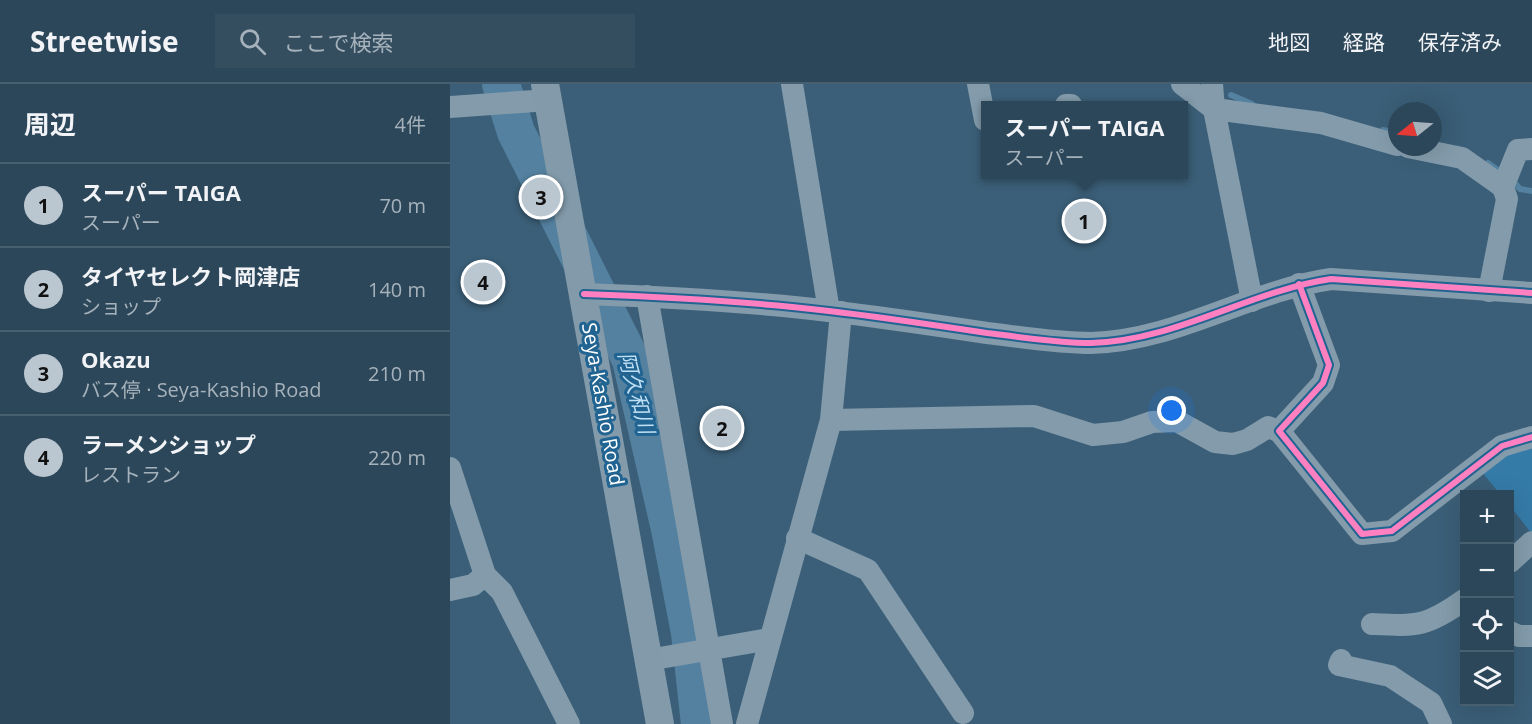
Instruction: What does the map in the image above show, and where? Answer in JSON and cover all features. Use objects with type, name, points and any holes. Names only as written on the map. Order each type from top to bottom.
[{"type":"main road","name":"Seya-Kashio Road","points":[[542,95],[661,657],[660,724]]},
{"type":"street","points":[[747,724],[831,420],[835,311],[792,84]]},
{"type":"street","points":[[978,84],[981,101]]},
{"type":"street","points":[[1182,84],[1214,109],[1321,123],[1388,142]]},
{"type":"street","points":[[1212,84],[1214,109],[1252,301]]},
{"type":"street","points":[[450,107],[482,105],[542,95]]},
{"type":"street","points":[[1503,187],[1518,150],[1532,149]]},
{"type":"street","points":[[1442,154],[1462,158],[1503,187],[1507,199],[1489,291]]},
{"type":"street","points":[[584,294],[647,296],[835,311],[1042,340],[1092,343],[1142,337],[1180,328],[1299,284],[1331,279],[1532,293]]},
{"type":"street","points":[[1279,431],[1323,383],[1329,365],[1299,284]]},
{"type":"street","points":[[647,296],[707,649],[722,724]]},
{"type":"street","points":[[831,420],[1034,416],[1094,435],[1123,432],[1152,422],[1177,421],[1215,442],[1233,444],[1247,440],[1268,427],[1279,431],[1362,534],[1392,531],[1502,446],[1532,437]]},
{"type":"street","points":[[450,468],[485,575],[502,592],[568,724]]},
{"type":"street","points":[[797,538],[868,570],[963,712]]},
{"type":"street","points":[[1514,558],[1532,542]]},
{"type":"street","points":[[450,590],[473,585],[485,575]]},
{"type":"street","points":[[1372,624],[1414,626],[1437,619],[1460,603]]},
{"type":"street","points":[[1514,634],[1532,636]]},
{"type":"street","points":[[661,657],[770,639]]},
{"type":"street","points":[[1341,660],[1340,665],[1389,675],[1431,703],[1441,724]]},
{"type":"shaded area","points":[[1532,447],[1532,534],[1514,511],[1514,490],[1497,490],[1481,471],[1503,451]]},
{"type":"waterway","name":"阿久和川","points":[[501,84],[516,132],[631,360],[670,529],[690,633],[700,724]]},
{"type":"waterway","points":[[1231,95],[1252,104]]},
{"type":"waterway","points":[[1383,130],[1388,131]]},
{"type":"waterway","points":[[1488,163],[1520,189],[1532,191]]},
{"type":"cycle path","points":[[584,294],[768,305],[868,316],[1039,340],[1091,343],[1153,334],[1271,294],[1331,279],[1532,293]]},
{"type":"cycle path","points":[[1299,284],[1329,365],[1323,383],[1279,431],[1362,534],[1392,531],[1502,446],[1532,437]]},
{"type":"place","name":"Okazu","points":[[541,197]]},
{"type":"place","name":"スーパー TAIGA","points":[[1084,221]]},
{"type":"place","name":"ラーメンショップ","points":[[483,282]]},
{"type":"place","name":"タイヤセレクト岡津店","points":[[722,428]]}]
